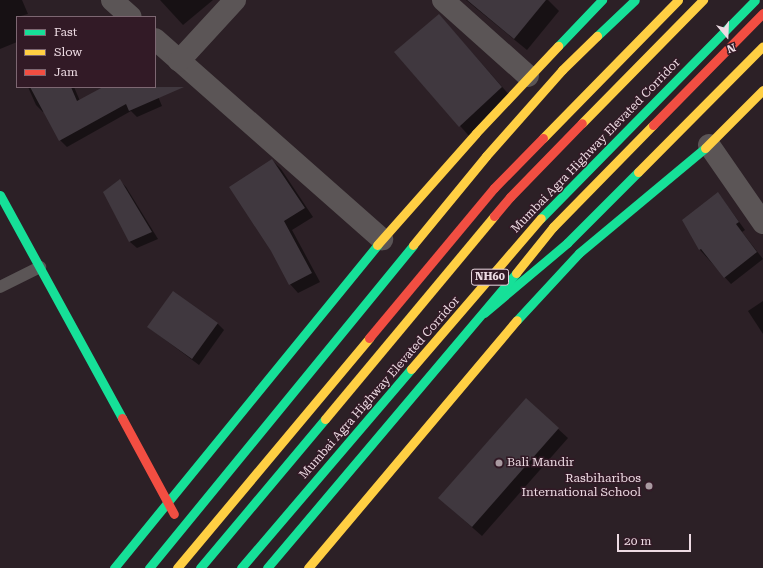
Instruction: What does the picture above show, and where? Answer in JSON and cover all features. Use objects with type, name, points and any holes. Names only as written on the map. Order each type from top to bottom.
[{"type":"main road","points":[[114,568],[382,239],[528,76],[602,0]]},
{"type":"main road","points":[[176,568],[188,537],[486,156],[562,70],[635,0]]},
{"type":"main road","points":[[149,568],[188,537],[494,188],[678,0]]},
{"type":"main road","name":"Mumbai Agra Highway Elevated Corridor","points":[[200,568],[510,197],[703,0]]},
{"type":"main road","name":"Mumbai Agra Highway Elevated Corridor","points":[[241,568],[537,222],[755,0]]},
{"type":"main road","points":[[267,568],[484,314],[553,227],[763,13]]},
{"type":"main road","points":[[484,314],[567,243],[763,46]]},
{"type":"main road","points":[[308,568],[498,340],[579,253],[709,145],[763,90]]},
{"type":"main road","points":[[0,195],[167,503],[188,537],[210,568]]},
{"type":"street","points":[[112,0],[130,16]]},
{"type":"street","points":[[179,61],[235,0]]},
{"type":"street","points":[[443,0],[528,76]]},
{"type":"street","points":[[156,40],[382,239]]},
{"type":"street","points":[[709,145],[763,223]]},
{"type":"lane","points":[[0,287],[40,267]]},
{"type":"building","points":[[467,0],[546,0],[514,39]]},
{"type":"building","points":[[439,14],[502,87],[459,127],[394,52]]},
{"type":"building","points":[[184,87],[129,111],[126,104],[59,141],[31,88],[71,88],[77,101],[101,88]]},
{"type":"building","points":[[272,159],[305,208],[284,221],[312,273],[289,285],[271,251],[229,187]]},
{"type":"building","points":[[120,179],[152,232],[129,242],[103,192]]},
{"type":"building","points":[[718,192],[739,222],[736,224],[757,252],[724,278],[701,249],[699,250],[682,220]]},
{"type":"building","points":[[173,291],[218,323],[192,359],[147,327]]},
{"type":"building","name":"Bali Mandir","points":[[526,398],[559,428],[472,527],[438,498]]},
{"type":"traffic: fast","points":[[558,46],[602,0]]},
{"type":"traffic: fast","points":[[597,36],[635,0]]},
{"type":"traffic: fast","points":[[541,218],[755,0]]},
{"type":"traffic: fast","points":[[517,320],[579,253],[705,148]]},
{"type":"traffic: fast","points":[[484,313],[567,243],[638,172]]},
{"type":"traffic: fast","points":[[0,195],[122,418]]},
{"type":"traffic: fast","points":[[114,568],[377,245]]},
{"type":"traffic: fast","points":[[149,568],[413,245]]},
{"type":"traffic: fast","points":[[267,568],[516,273]]},
{"type":"traffic: fast","points":[[241,568],[411,369]]},
{"type":"traffic: fast","points":[[200,568],[325,419]]},
{"type":"traffic: slow","points":[[543,138],[678,0]]},
{"type":"traffic: slow","points":[[582,123],[703,0]]},
{"type":"traffic: slow","points":[[413,245],[486,156],[562,70],[597,36]]},
{"type":"traffic: slow","points":[[377,245],[476,133],[558,46]]},
{"type":"traffic: slow","points":[[638,172],[763,46]]},
{"type":"traffic: slow","points":[[705,148],[763,90]]},
{"type":"traffic: slow","points":[[516,273],[553,227],[653,125]]},
{"type":"traffic: slow","points":[[325,419],[494,216]]},
{"type":"traffic: slow","points":[[411,369],[541,218]]},
{"type":"traffic: slow","points":[[308,568],[517,320]]},
{"type":"traffic: slow","points":[[177,568],[369,338]]},
{"type":"traffic: jam","points":[[653,125],[763,13]]},
{"type":"traffic: jam","points":[[494,216],[510,197],[582,123]]},
{"type":"traffic: jam","points":[[369,338],[494,188],[543,138]]},
{"type":"traffic: jam","points":[[122,418],[174,514]]},
{"type":"place","name":"Bali Mandir","points":[[499,463]]},
{"type":"place","name":"Rasbiharibos International School","points":[[649,486]]}]
